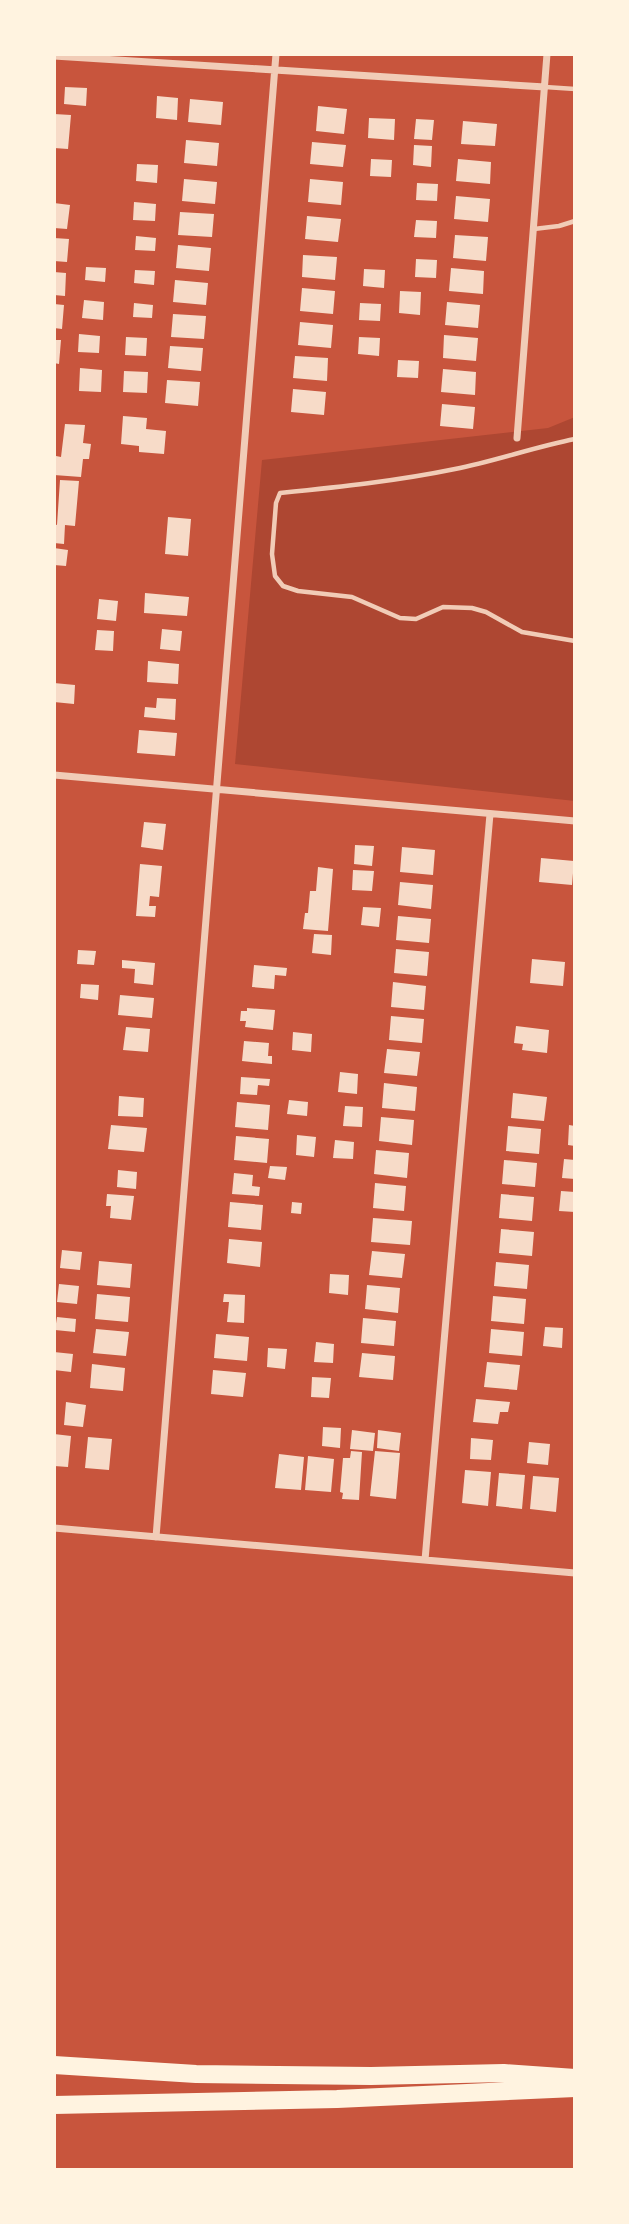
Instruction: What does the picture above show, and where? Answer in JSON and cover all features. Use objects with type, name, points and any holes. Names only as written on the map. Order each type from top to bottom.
[{"type":"highway","points":[[54,2064],[195,2074],[371,2076],[504,2073],[575,2078]]},
{"type":"highway","points":[[54,2105],[337,2099],[575,2088]]},
{"type":"street","points":[[156,1537],[276,54]]},
{"type":"street","points":[[517,438],[547,54]]},
{"type":"street","points":[[54,56],[545,87]]},
{"type":"street","points":[[54,775],[575,821]]},
{"type":"street","points":[[425,1560],[489,814]]},
{"type":"street","points":[[54,1528],[575,1573]]},
{"type":"lane","points":[[545,87],[575,89]]},
{"type":"lane","points":[[534,229],[575,221]]},
{"type":"lane","points":[[575,439],[525,450],[484,463],[419,476],[334,489],[280,493],[276,503],[272,554],[275,576],[283,586],[298,591],[352,597],[400,618],[416,619],[443,607],[472,608],[486,612],[522,632],[575,641]]},
{"type":"shaded area","points":[[575,417],[575,801],[235,764],[262,460],[548,428]]},
{"type":"building","points":[[65,87],[87,88],[86,106],[64,104]]},
{"type":"building","points":[[157,96],[178,98],[177,120],[156,118]]},
{"type":"building","points":[[190,99],[223,102],[221,125],[188,122]]},
{"type":"building","points":[[318,106],[347,109],[344,134],[316,131]]},
{"type":"building","points":[[54,114],[71,115],[68,149],[54,148]]},
{"type":"building","points":[[369,118],[395,119],[394,140],[368,138]]},
{"type":"building","points":[[416,119],[434,120],[432,140],[414,139]]},
{"type":"building","points":[[463,121],[497,124],[495,146],[461,144]]},
{"type":"building","points":[[186,140],[219,143],[217,166],[184,163]]},
{"type":"building","points":[[312,142],[346,145],[343,167],[310,164]]},
{"type":"building","points":[[414,145],[432,146],[431,167],[413,165]]},
{"type":"building","points":[[371,159],[392,160],[391,177],[370,176]]},
{"type":"building","points":[[458,159],[491,162],[490,184],[456,181]]},
{"type":"building","points":[[137,164],[158,165],[157,183],[136,181]]},
{"type":"building","points":[[184,179],[217,182],[215,204],[182,201]]},
{"type":"building","points":[[310,179],[343,182],[341,205],[308,202]]},
{"type":"building","points":[[417,183],[438,184],[437,201],[416,200]]},
{"type":"building","points":[[456,196],[490,199],[488,222],[454,219]]},
{"type":"building","points":[[134,202],[156,204],[155,221],[133,220]]},
{"type":"building","points":[[54,203],[70,205],[67,229],[54,228]]},
{"type":"building","points":[[180,212],[214,214],[212,237],[178,235]]},
{"type":"building","points":[[307,216],[341,219],[338,242],[305,239]]},
{"type":"building","points":[[416,220],[437,221],[436,238],[414,237]]},
{"type":"building","points":[[455,235],[488,237],[486,261],[453,258]]},
{"type":"building","points":[[136,236],[156,238],[155,251],[135,250]]},
{"type":"building","points":[[54,238],[69,239],[67,262],[54,261]]},
{"type":"building","points":[[178,245],[211,248],[209,271],[176,268]]},
{"type":"building","points":[[303,255],[337,257],[335,280],[302,277]]},
{"type":"building","points":[[416,259],[437,260],[436,278],[415,277]]},
{"type":"building","points":[[86,267],[106,268],[105,282],[85,280]]},
{"type":"building","points":[[451,268],[484,271],[483,294],[449,291]]},
{"type":"building","points":[[364,269],[385,270],[384,288],[363,286]]},
{"type":"building","points":[[135,270],[155,271],[154,285],[134,283]]},
{"type":"building","points":[[54,272],[66,273],[65,296],[54,295]]},
{"type":"building","points":[[175,280],[208,283],[206,305],[173,302]]},
{"type":"building","points":[[302,288],[335,291],[333,314],[300,311]]},
{"type":"building","points":[[400,291],[421,292],[420,315],[399,313]]},
{"type":"building","points":[[84,300],[104,302],[103,320],[82,318]]},
{"type":"building","points":[[447,302],[480,305],[478,328],[445,325]]},
{"type":"building","points":[[134,303],[153,305],[152,318],[133,317]]},
{"type":"building","points":[[360,303],[381,304],[380,321],[359,320]]},
{"type":"building","points":[[54,304],[64,305],[62,329],[54,328]]},
{"type":"building","points":[[173,314],[206,316],[204,339],[171,337]]},
{"type":"building","points":[[300,322],[333,325],[331,348],[298,345]]},
{"type":"building","points":[[79,334],[100,336],[99,353],[78,352]]},
{"type":"building","points":[[444,335],[478,338],[476,361],[443,358]]},
{"type":"building","points":[[126,337],[147,338],[146,356],[125,355]]},
{"type":"building","points":[[359,337],[380,338],[379,356],[358,354]]},
{"type":"building","points":[[54,340],[61,340],[59,364],[54,363]]},
{"type":"building","points":[[170,346],[203,348],[201,371],[168,368]]},
{"type":"building","points":[[295,356],[328,358],[327,381],[293,378]]},
{"type":"building","points":[[398,360],[419,361],[418,378],[397,377]]},
{"type":"building","points":[[80,368],[102,370],[101,392],[79,391]]},
{"type":"building","points":[[443,369],[476,372],[475,395],[441,392]]},
{"type":"building","points":[[124,371],[148,372],[147,393],[123,392]]},
{"type":"building","points":[[167,380],[200,382],[198,406],[165,403]]},
{"type":"building","points":[[293,389],[326,392],[324,415],[291,412]]},
{"type":"building","points":[[442,404],[475,407],[473,429],[440,426]]},
{"type":"building","points":[[123,416],[147,418],[146,429],[166,431],[164,454],[139,452],[139,446],[121,444]]},
{"type":"building","points":[[65,424],[85,425],[83,443],[91,444],[89,459],[83,459],[81,477],[54,475],[56,456],[61,457]]},
{"type":"building","points":[[60,480],[79,481],[75,526],[65,525],[64,544],[54,543]]},
{"type":"building","points":[[168,517],[191,519],[188,556],[165,554]]},
{"type":"building","points":[[54,548],[68,550],[66,566],[54,565]]},
{"type":"building","points":[[145,593],[189,597],[187,616],[144,613]]},
{"type":"building","points":[[99,599],[118,601],[116,621],[97,619]]},
{"type":"building","points":[[162,629],[182,631],[180,651],[160,649]]},
{"type":"building","points":[[97,630],[114,631],[113,651],[95,650]]},
{"type":"building","points":[[148,661],[179,664],[178,684],[147,682]]},
{"type":"building","points":[[54,683],[75,685],[74,704],[54,702]]},
{"type":"building","points":[[157,698],[176,699],[175,720],[144,717],[145,707],[156,708]]},
{"type":"building","points":[[139,730],[177,733],[175,756],[137,753]]},
{"type":"building","points":[[144,822],[166,824],[163,850],[141,847]]},
{"type":"building","points":[[355,845],[374,846],[372,866],[354,864]]},
{"type":"building","points":[[402,847],[435,850],[433,875],[400,872]]},
{"type":"building","points":[[541,858],[574,861],[572,885],[539,882]]},
{"type":"building","points":[[140,864],[162,866],[159,897],[150,896],[149,906],[156,906],[155,917],[136,916]]},
{"type":"building","points":[[318,867],[333,869],[328,931],[303,929],[310,891],[316,891]]},
{"type":"building","points":[[353,870],[374,871],[372,891],[352,890]]},
{"type":"building","points":[[400,882],[433,885],[431,909],[398,905]]},
{"type":"building","points":[[363,907],[381,908],[379,927],[361,925]]},
{"type":"building","points":[[398,916],[431,919],[429,943],[396,940]]},
{"type":"building","points":[[314,934],[332,935],[331,955],[312,953]]},
{"type":"building","points":[[396,949],[429,952],[427,976],[394,973]]},
{"type":"building","points":[[78,950],[96,951],[94,965],[77,964]]},
{"type":"building","points":[[532,959],[565,962],[563,986],[530,983]]},
{"type":"building","points":[[122,960],[155,963],[153,985],[134,983],[135,969],[122,968]]},
{"type":"building","points":[[254,965],[287,968],[286,976],[275,975],[274,989],[252,987]]},
{"type":"building","points":[[393,982],[426,986],[424,1010],[391,1007]]},
{"type":"building","points":[[81,984],[99,985],[98,1000],[80,998]]},
{"type":"building","points":[[120,995],[154,998],[152,1018],[118,1015]]},
{"type":"building","points":[[247,1008],[275,1010],[273,1030],[245,1027],[246,1021],[240,1021],[241,1011],[247,1011]]},
{"type":"building","points":[[391,1016],[424,1019],[422,1043],[389,1040]]},
{"type":"building","points":[[516,1026],[549,1030],[547,1053],[522,1050],[523,1044],[514,1043]]},
{"type":"building","points":[[126,1027],[150,1029],[148,1052],[123,1050]]},
{"type":"building","points":[[293,1032],[312,1034],[311,1052],[292,1050]]},
{"type":"building","points":[[244,1041],[269,1043],[268,1056],[272,1056],[272,1064],[242,1061]]},
{"type":"building","points":[[387,1049],[420,1052],[417,1076],[384,1073]]},
{"type":"building","points":[[340,1072],[358,1074],[357,1094],[338,1092]]},
{"type":"building","points":[[241,1077],[270,1079],[269,1086],[258,1085],[257,1095],[240,1094]]},
{"type":"building","points":[[384,1083],[417,1087],[415,1111],[382,1108]]},
{"type":"building","points":[[513,1093],[547,1097],[544,1121],[511,1118]]},
{"type":"building","points":[[119,1096],[144,1098],[143,1117],[118,1116]]},
{"type":"building","points":[[289,1100],[308,1102],[307,1116],[287,1114]]},
{"type":"building","points":[[237,1102],[270,1105],[268,1130],[235,1127]]},
{"type":"building","points":[[345,1106],[363,1107],[362,1127],[343,1126]]},
{"type":"building","points":[[381,1117],[414,1120],[412,1145],[379,1141]]},
{"type":"building","points":[[111,1125],[147,1128],[144,1152],[108,1149]]},
{"type":"building","points":[[569,1125],[575,1126],[575,1146],[568,1145]]},
{"type":"building","points":[[508,1126],[541,1129],[539,1154],[506,1151]]},
{"type":"building","points":[[297,1135],[316,1137],[314,1157],[296,1155]]},
{"type":"building","points":[[236,1136],[269,1139],[267,1163],[234,1160]]},
{"type":"building","points":[[335,1140],[354,1142],[353,1159],[333,1158]]},
{"type":"building","points":[[376,1150],[409,1153],[407,1178],[374,1174]]},
{"type":"building","points":[[564,1159],[575,1160],[575,1179],[562,1178]]},
{"type":"building","points":[[504,1160],[537,1163],[535,1187],[502,1184]]},
{"type":"building","points":[[270,1166],[287,1167],[285,1180],[268,1178]]},
{"type":"building","points":[[118,1170],[137,1172],[136,1189],[117,1187]]},
{"type":"building","points":[[234,1173],[253,1175],[252,1186],[260,1187],[259,1196],[232,1194]]},
{"type":"building","points":[[375,1183],[406,1186],[404,1211],[373,1208]]},
{"type":"building","points":[[561,1191],[575,1192],[575,1212],[559,1211]]},
{"type":"building","points":[[107,1194],[134,1196],[131,1220],[110,1218],[111,1206],[106,1206]]},
{"type":"building","points":[[501,1194],[534,1197],[532,1221],[499,1218]]},
{"type":"building","points":[[230,1202],[263,1205],[261,1230],[228,1227]]},
{"type":"building","points":[[292,1202],[302,1203],[301,1214],[291,1213]]},
{"type":"building","points":[[373,1218],[412,1221],[410,1245],[371,1242]]},
{"type":"building","points":[[501,1229],[534,1232],[532,1256],[499,1253]]},
{"type":"building","points":[[229,1239],[262,1242],[260,1267],[227,1263]]},
{"type":"building","points":[[62,1250],[82,1252],[80,1270],[60,1268]]},
{"type":"building","points":[[372,1251],[405,1254],[402,1278],[369,1275]]},
{"type":"building","points":[[99,1261],[132,1264],[130,1288],[97,1285]]},
{"type":"building","points":[[496,1262],[529,1265],[527,1289],[494,1286]]},
{"type":"building","points":[[330,1274],[349,1275],[348,1295],[329,1293]]},
{"type":"building","points":[[59,1284],[79,1286],[77,1304],[57,1302]]},
{"type":"building","points":[[367,1285],[400,1288],[398,1313],[365,1309]]},
{"type":"building","points":[[97,1294],[130,1297],[128,1322],[95,1319]]},
{"type":"building","points":[[224,1294],[245,1295],[244,1323],[227,1322],[229,1302],[223,1302]]},
{"type":"building","points":[[493,1296],[526,1299],[524,1324],[491,1321]]},
{"type":"building","points":[[57,1317],[76,1319],[75,1332],[55,1330]]},
{"type":"building","points":[[363,1318],[396,1321],[394,1346],[361,1343]]},
{"type":"building","points":[[545,1327],[563,1328],[562,1348],[543,1346]]},
{"type":"building","points":[[96,1329],[129,1332],[126,1356],[93,1353]]},
{"type":"building","points":[[491,1329],[524,1332],[522,1356],[489,1353]]},
{"type":"building","points":[[216,1334],[249,1337],[247,1361],[214,1358]]},
{"type":"building","points":[[316,1342],[334,1344],[333,1363],[314,1362]]},
{"type":"building","points":[[268,1348],[287,1349],[285,1369],[267,1367]]},
{"type":"building","points":[[54,1352],[73,1354],[71,1372],[54,1370]]},
{"type":"building","points":[[362,1353],[395,1356],[393,1380],[359,1377]]},
{"type":"building","points":[[487,1362],[520,1365],[517,1390],[484,1387]]},
{"type":"building","points":[[92,1364],[125,1368],[123,1391],[90,1388]]},
{"type":"building","points":[[213,1370],[246,1373],[243,1397],[211,1394]]},
{"type":"building","points":[[312,1377],[331,1378],[329,1398],[311,1397]]},
{"type":"building","points":[[476,1399],[510,1402],[508,1412],[500,1412],[498,1424],[473,1422]]},
{"type":"building","points":[[66,1402],[86,1405],[83,1427],[64,1425]]},
{"type":"building","points":[[323,1427],[341,1428],[340,1448],[322,1446]]},
{"type":"building","points":[[352,1430],[375,1433],[373,1451],[350,1449]]},
{"type":"building","points":[[378,1430],[401,1433],[399,1451],[377,1448]]},
{"type":"building","points":[[54,1434],[71,1436],[68,1467],[54,1466]]},
{"type":"building","points":[[88,1437],[112,1439],[109,1470],[85,1468]]},
{"type":"building","points":[[471,1438],[493,1440],[491,1460],[470,1459]]},
{"type":"building","points":[[529,1442],[550,1444],[548,1465],[527,1463]]},
{"type":"building","points":[[351,1451],[362,1452],[359,1500],[342,1499],[343,1493],[340,1492],[343,1458],[350,1458]]},
{"type":"building","points":[[375,1451],[400,1453],[396,1499],[370,1496]]},
{"type":"building","points":[[279,1454],[304,1457],[301,1490],[275,1488]]},
{"type":"building","points":[[308,1456],[334,1459],[331,1492],[305,1490]]},
{"type":"building","points":[[465,1470],[491,1472],[488,1506],[462,1503]]},
{"type":"building","points":[[499,1473],[525,1475],[522,1509],[496,1506]]},
{"type":"building","points":[[533,1476],[559,1478],[556,1512],[530,1509]]}]
